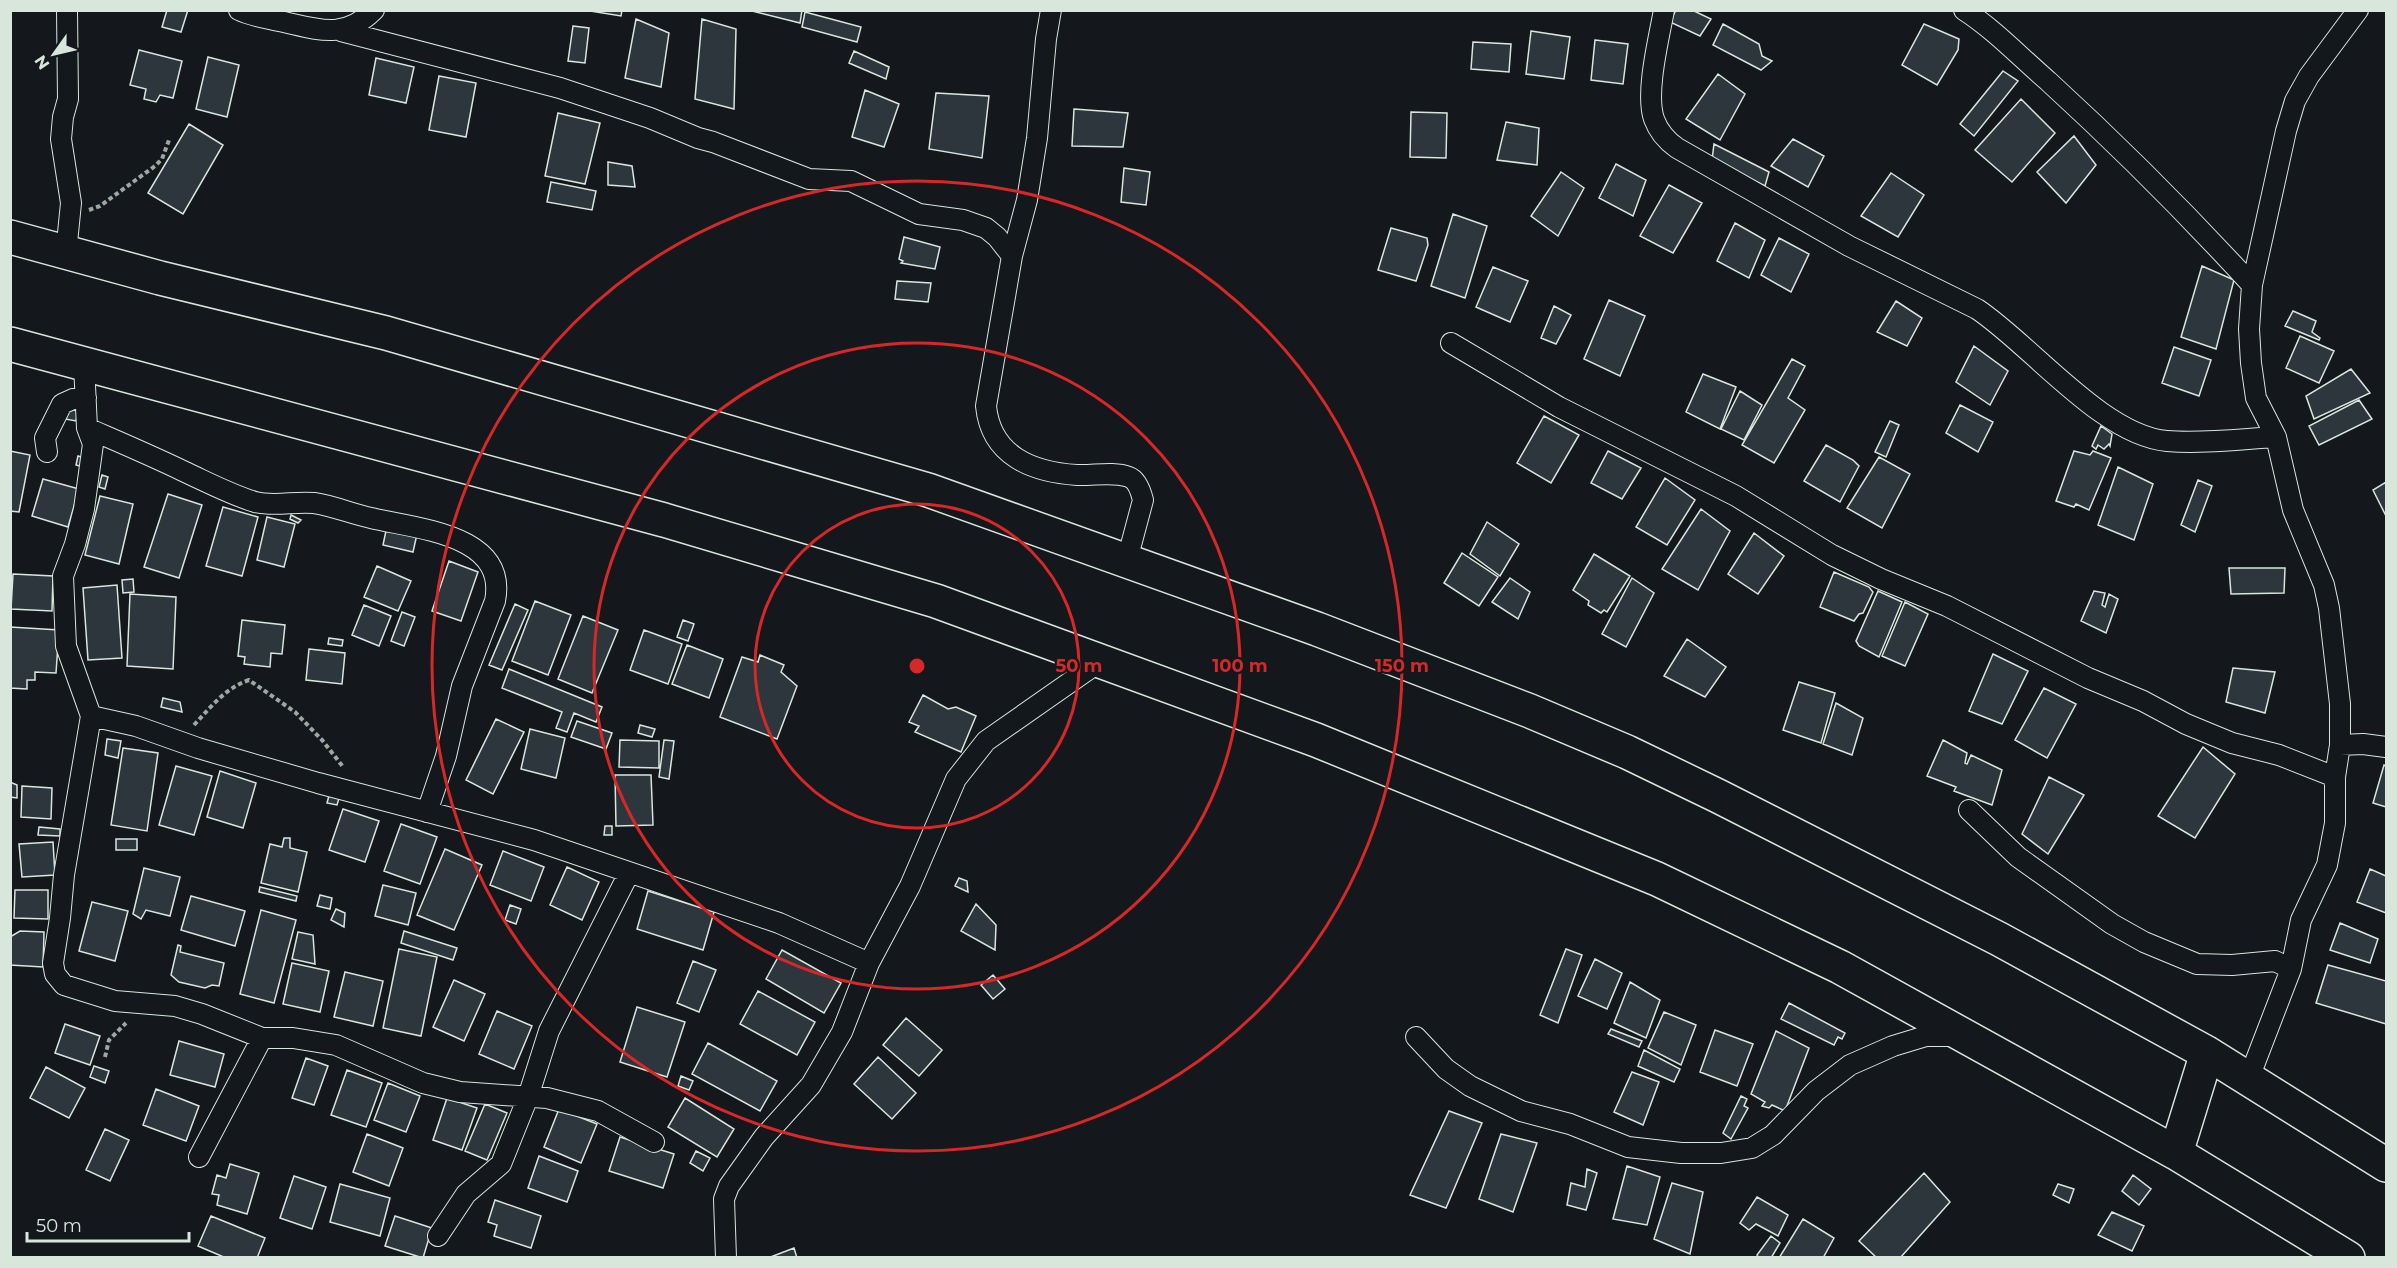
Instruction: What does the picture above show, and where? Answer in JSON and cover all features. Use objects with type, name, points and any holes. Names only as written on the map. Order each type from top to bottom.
[{"type":"highway","points":[[10,237],[386,333],[928,490],[1317,628],[1530,711],[1627,752],[1905,889],[2207,1053],[2386,1165]]},
{"type":"highway","points":[[10,344],[687,526],[936,601],[1316,740],[1657,879],[1840,967],[2176,1153],[2348,1257]]},
{"type":"highway","points":[[2176,1153],[2207,1053]]},
{"type":"street","points":[[66,253],[71,203],[61,140],[63,117],[68,99],[67,10]]},
{"type":"street","points":[[239,10],[322,31],[341,31],[560,88],[650,118],[809,179],[851,181],[920,214],[963,220],[986,228],[997,237],[1012,256]]},
{"type":"street","points":[[341,31],[356,24],[374,10]]},
{"type":"street","points":[[1051,10],[1046,39],[1037,138],[1027,200],[1012,256],[986,406],[993,435],[1010,455],[1028,464],[1056,472],[1078,475],[1112,474],[1133,480],[1141,491],[1143,500],[1126,560]]},
{"type":"street","points":[[1664,10],[1650,101],[1653,118],[1659,129],[1677,148],[1849,246],[1977,309],[1997,322],[2086,401],[2145,436],[2165,441],[2277,437]]},
{"type":"street","points":[[1964,10],[1990,28],[2100,129],[2205,233],[2252,285]]},
{"type":"street","points":[[2249,1078],[2291,969],[2301,920],[2327,865],[2335,823],[2335,777],[2340,745],[2340,704],[2329,608],[2324,585],[2294,510],[2277,437],[2256,398],[2249,329],[2252,285],[2286,131],[2295,101],[2309,76],[2358,10]]},
{"type":"street","points":[[1450,343],[1559,407],[1736,496],[1832,555],[1881,579],[1947,606],[2088,678],[2143,701],[2186,724],[2232,743],[2279,755],[2335,777]]},
{"type":"street","points":[[84,364],[87,428],[93,444],[84,509],[75,544],[63,576],[66,646],[91,716],[64,875],[53,963],[55,974],[64,985],[105,998],[175,1006],[202,1014],[262,1038],[293,1038],[336,1045],[423,1083],[460,1092],[547,1098],[598,1111],[654,1142]]},
{"type":"street","points":[[47,452],[45,438],[62,404],[73,399],[86,398]]},
{"type":"street","points":[[87,428],[232,494],[259,503],[284,505],[311,503],[337,507],[369,518],[444,534],[472,547],[487,560],[496,575],[498,586],[495,601],[462,686],[446,756],[427,812]]},
{"type":"street","points":[[726,1257],[724,1199],[729,1186],[764,1137],[811,1085],[842,1032],[869,963],[910,886],[956,779],[986,741],[1099,662]]},
{"type":"street","points":[[91,716],[136,726],[356,793],[534,840],[780,923],[869,963]]},
{"type":"street","points":[[2340,745],[2363,744],[2386,747]]},
{"type":"street","points":[[1969,810],[2018,857],[2112,924],[2144,942],[2197,964],[2232,965],[2275,961],[2291,969]]},
{"type":"street","points":[[438,1236],[466,1194],[501,1164],[528,1097],[549,1031],[629,873]]},
{"type":"street","points":[[1893,1046],[1913,1007]]},
{"type":"street","points":[[1416,1037],[1446,1069],[1470,1086],[1521,1111],[1570,1124],[1628,1147],[1681,1153],[1721,1153],[1752,1148],[1773,1135],[1816,1091],[1850,1065],[1893,1046],[1926,1036],[1965,1035]]},
{"type":"street","points":[[199,1157],[262,1038]]},
{"type":"path","points":[[69,218],[100,206],[155,166],[162,159],[169,140]]},
{"type":"path","points":[[180,741],[217,699],[235,684],[249,680],[295,712],[322,740],[345,770],[356,793]]},
{"type":"path","points":[[105,1057],[109,1040],[122,1025],[157,1005]]},
{"type":"building","points":[[167,10],[188,10],[181,32],[162,27]]},
{"type":"building","points":[[584,10],[622,10],[621,16]]},
{"type":"building","points":[[748,10],[802,10],[800,23]]},
{"type":"building","points":[[1676,10],[1692,10],[1711,19],[1700,36],[1670,22]]},
{"type":"building","points":[[805,12],[861,27],[857,42],[802,27]]},
{"type":"building","points":[[636,19],[669,33],[661,87],[625,78]]},
{"type":"building","points":[[702,19],[736,29],[734,109],[695,99]]},
{"type":"building","points":[[1723,24],[1759,44],[1762,56],[1772,61],[1761,70],[1713,45]]},
{"type":"building","points":[[1924,24],[1959,39],[1958,50],[1937,85],[1902,65]]},
{"type":"building","points":[[573,26],[589,28],[585,63],[568,61]]},
{"type":"building","points":[[1531,31],[1570,37],[1564,79],[1526,74]]},
{"type":"building","points":[[1595,40],[1628,44],[1623,84],[1591,80]]},
{"type":"building","points":[[1473,42],[1511,44],[1509,72],[1471,69]]},
{"type":"building","points":[[139,50],[182,61],[173,98],[160,95],[156,102],[144,99],[146,89],[130,85]]},
{"type":"building","points":[[854,51],[889,67],[886,79],[849,63]]},
{"type":"building","points":[[208,57],[239,65],[227,117],[196,109]]},
{"type":"building","points":[[376,58],[414,67],[406,103],[369,95]]},
{"type":"building","points":[[2003,71],[2018,81],[1974,136],[1960,124]]},
{"type":"building","points":[[1718,74],[1745,94],[1720,140],[1686,119]]},
{"type":"building","points":[[439,76],[476,83],[466,137],[429,130]]},
{"type":"building","points":[[865,90],[899,104],[884,147],[852,137]]},
{"type":"building","points":[[936,93],[989,96],[982,158],[929,149]]},
{"type":"building","points":[[2021,99],[2055,133],[2012,182],[1975,150]]},
{"type":"building","points":[[1074,109],[1128,113],[1123,147],[1072,146]]},
{"type":"building","points":[[1411,112],[1447,113],[1446,158],[1410,157]]},
{"type":"building","points":[[558,113],[600,123],[585,184],[545,176]]},
{"type":"building","points":[[1506,122],[1539,128],[1537,165],[1497,160]]},
{"type":"building","points":[[189,124],[223,145],[183,214],[148,193]]},
{"type":"building","points":[[2074,136],[2096,165],[2066,203],[2037,172]]},
{"type":"building","points":[[1793,139],[1824,156],[1808,187],[1771,166]]},
{"type":"building","points":[[1714,144],[1769,172],[1765,186],[1712,160]]},
{"type":"building","points":[[608,162],[632,166],[635,187],[608,185]]},
{"type":"building","points":[[1616,164],[1646,180],[1633,216],[1599,198]]},
{"type":"building","points":[[1124,168],[1150,172],[1146,205],[1121,202]]},
{"type":"building","points":[[1561,172],[1584,188],[1558,236],[1531,216]]},
{"type":"building","points":[[1891,173],[1924,195],[1898,237],[1861,216]]},
{"type":"building","points":[[551,182],[596,191],[592,210],[547,202]]},
{"type":"building","points":[[1669,185],[1702,203],[1673,253],[1640,236]]},
{"type":"building","points":[[1453,214],[1487,226],[1465,298],[1431,286]]},
{"type":"building","points":[[1735,223],[1765,240],[1749,278],[1717,261]]},
{"type":"building","points":[[1391,228],[1427,238],[1428,245],[1416,281],[1378,270]]},
{"type":"building","points":[[904,237],[940,247],[935,269],[901,263],[903,261],[899,259]]},
{"type":"building","points":[[1779,238],[1809,254],[1791,292],[1761,275]]},
{"type":"building","points":[[2202,266],[2234,280],[2216,349],[2181,337]]},
{"type":"building","points":[[1493,267],[1528,281],[1510,322],[1476,307]]},
{"type":"building","points":[[897,281],[931,283],[928,302],[895,299]]},
{"type":"building","points":[[1609,300],[1645,316],[1620,376],[1584,359]]},
{"type":"building","points":[[1896,301],[1922,318],[1907,346],[1877,332]]},
{"type":"building","points":[[1554,306],[1571,315],[1556,344],[1541,338]]},
{"type":"building","points":[[2293,311],[2316,321],[2312,332],[2320,338],[2319,340],[2285,326]]},
{"type":"building","points":[[2300,336],[2334,351],[2319,383],[2286,368]]},
{"type":"building","points":[[1974,346],[2008,371],[1990,405],[1956,382]]},
{"type":"building","points":[[2174,347],[2211,360],[2199,396],[2162,383]]},
{"type":"building","points":[[1792,359],[1805,366],[1788,398],[1805,410],[1774,463],[1742,445]]},
{"type":"building","points":[[2351,369],[2370,393],[2314,419],[2306,396]]},
{"type":"building","points":[[1703,374],[1736,387],[1720,429],[1686,412]]},
{"type":"building","points":[[1740,391],[1762,405],[1744,440],[1721,429]]},
{"type":"building","points":[[2359,400],[2372,419],[2319,445],[2309,426]]},
{"type":"building","points":[[68,405],[79,407],[76,421],[65,419]]},
{"type":"building","points":[[1960,405],[1993,422],[1978,452],[1946,433]]},
{"type":"building","points":[[1544,416],[1579,435],[1551,483],[1517,463]]},
{"type":"building","points":[[1890,421],[1899,425],[1886,457],[1875,452]]},
{"type":"building","points":[[2101,426],[2112,434],[2110,446],[2109,444],[2104,449],[2098,445],[2096,449],[2092,446]]},
{"type":"building","points":[[1826,445],[1853,460],[1859,466],[1840,502],[1804,481]]},
{"type":"building","points":[[10,451],[30,455],[19,512],[10,511]]},
{"type":"building","points":[[1608,451],[1641,468],[1622,499],[1591,483]]},
{"type":"building","points":[[2074,451],[2090,455],[2093,451],[2111,458],[2089,510],[2076,504],[2074,507],[2056,501]]},
{"type":"building","points":[[78,456],[85,458],[83,467],[76,465]]},
{"type":"building","points":[[1879,457],[1910,474],[1882,528],[1847,508]]},
{"type":"building","points":[[2118,467],[2153,484],[2134,540],[2098,525]]},
{"type":"building","points":[[102,475],[108,477],[105,489],[99,487]]},
{"type":"building","points":[[1665,478],[1695,500],[1667,545],[1636,527]]},
{"type":"building","points":[[43,479],[79,489],[68,527],[32,516]]},
{"type":"building","points":[[2198,480],[2212,486],[2195,532],[2181,525]]},
{"type":"building","points":[[2386,482],[2386,516],[2373,490]]},
{"type":"building","points":[[168,494],[202,505],[179,578],[144,567]]},
{"type":"building","points":[[100,496],[133,504],[119,564],[85,555]]},
{"type":"building","points":[[223,507],[258,517],[242,576],[206,566]]},
{"type":"building","points":[[1701,509],[1730,531],[1698,590],[1662,569]]},
{"type":"building","points":[[291,515],[301,520],[298,523],[290,519]]},
{"type":"building","points":[[267,517],[295,524],[284,567],[257,560]]},
{"type":"building","points":[[1487,522],[1519,544],[1500,576],[1470,554]]},
{"type":"building","points":[[387,526],[417,534],[413,552],[383,545]]},
{"type":"building","points":[[1754,533],[1784,556],[1758,594],[1728,574]]},
{"type":"building","points":[[1462,553],[1498,577],[1479,606],[1444,583]]},
{"type":"building","points":[[1594,554],[1630,576],[1607,612],[1604,610],[1601,613],[1588,605],[1589,601],[1573,590]]},
{"type":"building","points":[[449,561],[478,572],[461,621],[432,611]]},
{"type":"building","points":[[377,566],[411,581],[398,611],[364,597]]},
{"type":"building","points":[[2229,568],[2285,568],[2284,593],[2231,594]]},
{"type":"building","points":[[1834,572],[1869,587],[1873,592],[1863,613],[1859,614],[1854,621],[1820,607]]},
{"type":"building","points":[[13,574],[53,576],[52,611],[11,609]]},
{"type":"building","points":[[1510,578],[1530,592],[1518,619],[1492,602]]},
{"type":"building","points":[[1632,578],[1654,593],[1626,647],[1602,634]]},
{"type":"building","points":[[133,579],[134,592],[123,593],[122,580]]},
{"type":"building","points":[[117,585],[122,658],[88,660],[83,588]]},
{"type":"building","points":[[1878,591],[1902,602],[1879,657],[1859,646],[1856,641]]},
{"type":"building","points":[[2094,591],[2105,593],[2102,605],[2105,607],[2109,594],[2118,599],[2106,633],[2081,621]]},
{"type":"building","points":[[130,594],[176,597],[173,669],[127,666]]},
{"type":"building","points":[[535,601],[571,615],[548,675],[512,661]]},
{"type":"building","points":[[1905,602],[1928,614],[1905,666],[1882,656]]},
{"type":"building","points":[[515,604],[528,610],[502,670],[489,665]]},
{"type":"building","points":[[364,605],[391,616],[379,646],[352,635]]},
{"type":"building","points":[[402,612],[415,617],[404,646],[391,641]]},
{"type":"building","points":[[583,616],[618,630],[592,693],[558,679]]},
{"type":"building","points":[[242,620],[285,625],[282,654],[271,653],[270,667],[244,664],[245,657],[238,656]]},
{"type":"building","points":[[683,620],[694,624],[688,641],[677,637]]},
{"type":"building","points":[[10,627],[59,630],[56,673],[35,672],[35,680],[27,680],[27,689],[10,688]]},
{"type":"building","points":[[644,630],[682,644],[668,684],[630,670]]},
{"type":"building","points":[[329,638],[343,640],[342,646],[328,644]]},
{"type":"building","points":[[1687,639],[1726,667],[1705,697],[1664,676]]},
{"type":"building","points":[[687,645],[723,659],[709,698],[672,684]]},
{"type":"building","points":[[309,649],[345,653],[342,684],[306,680]]},
{"type":"building","points":[[1993,654],[2028,671],[2002,724],[1969,711]]},
{"type":"building","points":[[760,655],[784,665],[781,672],[797,686],[777,739],[720,717],[742,657],[758,662]]},
{"type":"building","points":[[2233,668],[2275,672],[2265,713],[2226,702]]},
{"type":"building","points":[[509,669],[602,707],[596,722],[574,713],[567,732],[556,728],[562,712],[502,688]]},
{"type":"building","points":[[1799,682],[1835,693],[1821,743],[1783,730]]},
{"type":"building","points":[[2044,688],[2076,704],[2047,758],[2015,740]]},
{"type":"building","points":[[923,695],[948,709],[956,707],[976,716],[961,752],[915,732],[919,726],[909,722]]},
{"type":"building","points":[[163,698],[180,702],[182,712],[161,707]]},
{"type":"building","points":[[1836,703],[1863,718],[1852,755],[1823,744]]},
{"type":"building","points":[[496,719],[524,732],[493,794],[466,780]]},
{"type":"building","points":[[577,721],[612,733],[606,749],[571,737]]},
{"type":"building","points":[[640,725],[655,729],[652,737],[638,733]]},
{"type":"building","points":[[530,729],[565,738],[556,778],[521,769]]},
{"type":"building","points":[[107,739],[121,741],[118,758],[105,755]]},
{"type":"building","points":[[620,740],[659,741],[659,768],[619,767]]},
{"type":"building","points":[[664,740],[674,741],[669,779],[659,777]]},
{"type":"building","points":[[1943,740],[1967,753],[1965,763],[1967,764],[1971,755],[2002,770],[1992,805],[1954,791],[1956,787],[1927,776]]},
{"type":"building","points":[[2203,747],[2235,774],[2195,838],[2158,816]]},
{"type":"building","points":[[123,748],[158,753],[147,831],[111,825]]},
{"type":"building","points":[[2384,765],[2386,766],[2386,807],[2373,803]]},
{"type":"building","points":[[176,766],[212,776],[194,835],[159,825]]},
{"type":"building","points":[[220,771],[256,783],[243,828],[207,817]]},
{"type":"building","points":[[615,775],[651,775],[653,825],[616,826]]},
{"type":"building","points":[[2049,777],[2084,795],[2048,854],[2022,834]]},
{"type":"building","points":[[10,782],[17,785],[17,798],[10,797]]},
{"type":"building","points":[[22,786],[52,788],[51,819],[21,817]]},
{"type":"building","points":[[330,792],[340,795],[337,805],[327,803]]},
{"type":"building","points":[[343,809],[379,821],[365,862],[329,850]]},
{"type":"building","points":[[401,824],[437,837],[420,884],[384,871]]},
{"type":"building","points":[[605,826],[612,826],[612,835],[604,835]]},
{"type":"building","points":[[39,827],[60,829],[60,836],[38,835]]},
{"type":"building","points":[[284,838],[290,838],[290,848],[307,852],[298,892],[261,883],[270,844],[282,847]]},
{"type":"building","points":[[116,839],[137,839],[137,850],[116,850]]},
{"type":"building","points":[[53,842],[55,875],[22,877],[19,844]]},
{"type":"building","points":[[445,849],[482,865],[454,930],[417,915]]},
{"type":"building","points":[[503,851],[544,867],[531,901],[490,885]]},
{"type":"building","points":[[567,867],[599,882],[582,920],[550,905]]},
{"type":"building","points":[[144,868],[180,877],[170,916],[146,910],[141,919],[133,914]]},
{"type":"building","points":[[2370,869],[2386,876],[2386,913],[2357,902]]},
{"type":"building","points":[[959,878],[967,881],[968,892],[955,886]]},
{"type":"building","points":[[383,885],[416,893],[408,925],[375,916]]},
{"type":"building","points":[[260,887],[297,896],[296,901],[259,892]]},
{"type":"building","points":[[15,890],[48,890],[48,919],[14,918]]},
{"type":"building","points":[[648,891],[714,912],[703,950],[637,929]]},
{"type":"building","points":[[320,895],[332,898],[330,909],[317,906]]},
{"type":"building","points":[[191,896],[245,911],[235,946],[181,930]]},
{"type":"building","points":[[92,902],[128,911],[115,961],[79,951]]},
{"type":"building","points":[[976,904],[996,925],[995,950],[961,931]]},
{"type":"building","points":[[510,905],[521,909],[516,924],[505,920]]},
{"type":"building","points":[[336,909],[345,913],[344,927],[331,920]]},
{"type":"building","points":[[261,910],[296,920],[274,1003],[240,994]]},
{"type":"building","points":[[2340,923],[2378,939],[2370,963],[2330,950]]},
{"type":"building","points":[[20,931],[44,932],[43,967],[10,965],[10,937]]},
{"type":"building","points":[[404,931],[457,948],[453,960],[401,943]]},
{"type":"building","points":[[298,932],[313,935],[315,964],[292,959]]},
{"type":"building","points":[[178,945],[181,946],[180,952],[224,963],[219,986],[212,985],[205,988],[179,982],[171,975]]},
{"type":"building","points":[[399,949],[437,957],[421,1036],[383,1028]]},
{"type":"building","points":[[1566,949],[1582,955],[1558,1023],[1540,1015]]},
{"type":"building","points":[[782,950],[841,983],[824,1013],[766,979]]},
{"type":"building","points":[[1595,959],[1622,973],[1607,1009],[1578,996]]},
{"type":"building","points":[[693,961],[716,970],[699,1012],[677,1003]]},
{"type":"building","points":[[292,963],[329,971],[320,1012],[283,1004]]},
{"type":"building","points":[[2328,965],[2386,981],[2386,1024],[2316,1003]]},
{"type":"building","points":[[345,972],[383,981],[373,1026],[334,1017]]},
{"type":"building","points":[[993,975],[1005,989],[993,999],[981,985]]},
{"type":"building","points":[[454,980],[485,994],[464,1041],[433,1027]]},
{"type":"building","points":[[1630,982],[1660,1000],[1646,1038],[1614,1023]]},
{"type":"building","points":[[758,991],[815,1022],[797,1055],[740,1024]]},
{"type":"building","points":[[1789,1003],[1845,1033],[1842,1039],[1838,1037],[1834,1045],[1781,1019]]},
{"type":"building","points":[[637,1007],[685,1022],[667,1077],[620,1062]]},
{"type":"building","points":[[497,1011],[532,1026],[514,1069],[479,1054]]},
{"type":"building","points":[[1664,1012],[1696,1025],[1681,1065],[1648,1048]]},
{"type":"building","points":[[906,1018],[942,1050],[919,1076],[883,1045]]},
{"type":"building","points":[[65,1024],[100,1036],[90,1065],[55,1053]]},
{"type":"building","points":[[1611,1029],[1642,1041],[1639,1047],[1608,1034]]},
{"type":"building","points":[[1715,1030],[1753,1044],[1737,1086],[1700,1072]]},
{"type":"building","points":[[1776,1031],[1809,1048],[1785,1111],[1772,1105],[1769,1108],[1762,1106],[1765,1102],[1751,1094]]},
{"type":"building","points":[[179,1041],[224,1054],[215,1087],[170,1075]]},
{"type":"building","points":[[708,1043],[777,1081],[760,1111],[692,1074]]},
{"type":"building","points":[[1644,1050],[1680,1069],[1674,1082],[1638,1066]]},
{"type":"building","points":[[878,1057],[916,1093],[892,1119],[854,1084]]},
{"type":"building","points":[[306,1058],[328,1066],[314,1105],[292,1098]]},
{"type":"building","points":[[94,1066],[109,1071],[105,1083],[90,1077]]},
{"type":"building","points":[[46,1067],[85,1088],[69,1118],[30,1098]]},
{"type":"building","points":[[347,1070],[382,1083],[366,1127],[331,1115]]},
{"type":"building","points":[[1632,1072],[1659,1082],[1643,1125],[1614,1112]]},
{"type":"building","points":[[681,1076],[693,1081],[689,1090],[678,1086]]},
{"type":"building","points":[[388,1083],[420,1096],[406,1132],[374,1120]]},
{"type":"building","points":[[156,1089],[199,1106],[186,1141],[143,1125]]},
{"type":"building","points":[[1741,1096],[1747,1099],[1744,1106],[1748,1108],[1731,1139],[1723,1133]]},
{"type":"building","points":[[447,1098],[477,1108],[462,1150],[433,1140]]},
{"type":"building","points":[[685,1098],[734,1129],[717,1157],[668,1127]]},
{"type":"building","points":[[485,1104],[507,1113],[487,1160],[465,1151]]},
{"type":"building","points":[[559,1109],[597,1124],[581,1163],[544,1147]]},
{"type":"building","points":[[1449,1111],[1482,1123],[1446,1208],[1410,1195]]},
{"type":"building","points":[[105,1129],[129,1140],[110,1181],[86,1170]]},
{"type":"building","points":[[367,1134],[403,1148],[389,1186],[353,1172]]},
{"type":"building","points":[[1501,1134],[1537,1143],[1513,1212],[1479,1199]]},
{"type":"building","points":[[620,1137],[674,1154],[663,1188],[609,1171]]},
{"type":"building","points":[[696,1151],[710,1158],[703,1171],[690,1163]]},
{"type":"building","points":[[539,1156],[578,1171],[567,1202],[528,1188]]},
{"type":"building","points":[[230,1164],[259,1173],[247,1214],[217,1205],[219,1195],[212,1194],[217,1175],[226,1178]]},
{"type":"building","points":[[1627,1166],[1660,1177],[1647,1225],[1613,1219]]},
{"type":"building","points":[[1587,1169],[1597,1173],[1586,1210],[1567,1205],[1571,1183],[1585,1187]]},
{"type":"building","points":[[1924,1173],[1950,1202],[1900,1258],[1877,1258],[1859,1241]]},
{"type":"building","points":[[2133,1175],[2151,1189],[2139,1205],[2122,1191]]},
{"type":"building","points":[[294,1176],[326,1187],[312,1229],[280,1218]]},
{"type":"building","points":[[1672,1183],[1703,1192],[1690,1254],[1654,1239]]},
{"type":"building","points":[[340,1184],[390,1198],[380,1236],[330,1222]]},
{"type":"building","points":[[2058,1184],[2074,1189],[2069,1203],[2053,1195]]},
{"type":"building","points":[[1757,1197],[1788,1215],[1778,1236],[1756,1224],[1749,1230],[1740,1223]]},
{"type":"building","points":[[495,1200],[541,1216],[531,1248],[494,1236],[497,1225],[488,1222]]},
{"type":"building","points":[[2112,1212],[2144,1226],[2132,1251],[2098,1235]]},
{"type":"building","points":[[211,1216],[265,1238],[257,1258],[226,1258],[198,1246]]},
{"type":"building","points":[[395,1216],[432,1228],[423,1258],[385,1246]]},
{"type":"building","points":[[1803,1219],[1834,1238],[1823,1258],[1779,1258]]},
{"type":"building","points":[[1771,1236],[1780,1243],[1771,1258],[1759,1258],[1757,1255]]},
{"type":"building","points":[[794,1248],[797,1258],[768,1258]]}]
